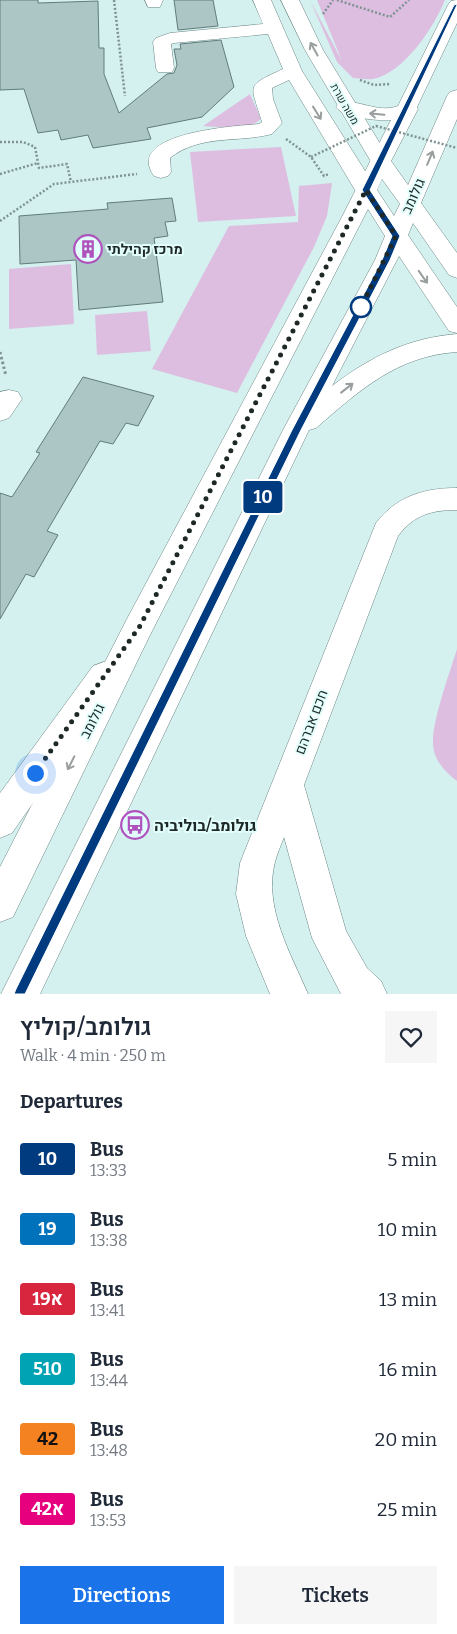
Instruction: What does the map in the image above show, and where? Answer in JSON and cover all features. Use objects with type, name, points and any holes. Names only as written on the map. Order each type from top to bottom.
[{"type":"main road","points":[[262,0],[293,71],[349,164],[457,325]]},
{"type":"main road","name":"משה שרת","points":[[290,0],[306,36],[346,107],[380,160],[457,270]]},
{"type":"main road","name":"גולומב","points":[[0,904],[140,626],[408,109],[457,5]]},
{"type":"main road","points":[[166,68],[162,42],[170,38],[273,28]]},
{"type":"main road","points":[[161,172],[160,156],[184,143],[203,136],[265,130],[272,123],[270,112],[260,93],[262,85],[293,71]]},
{"type":"main road","name":"גולומב","points":[[20,994],[296,430],[386,260],[457,96]]},
{"type":"main road","points":[[346,107],[381,115],[400,113],[408,109]]},
{"type":"main road","points":[[296,430],[369,370],[421,346],[457,343]]},
{"type":"main road","name":"חכם אברהם","points":[[288,994],[264,936],[254,894],[257,863],[386,531],[395,517],[409,507],[440,499],[457,499]]},
{"type":"main road","points":[[0,821],[140,626]]},
{"type":"main road","points":[[287,785],[330,938],[354,981],[368,994]]},
{"type":"path","points":[[114,0],[125,96]]},
{"type":"path","points":[[337,0],[390,17],[409,0]]},
{"type":"path","points":[[352,5],[358,0]]},
{"type":"path","points":[[353,78],[374,86],[396,83]]},
{"type":"path","points":[[310,157],[376,126],[457,148]]},
{"type":"path","points":[[265,130],[292,142],[310,157],[324,176],[349,164]]},
{"type":"path","points":[[0,142],[23,142],[35,147],[39,168],[67,164],[71,182]]},
{"type":"path","points":[[0,174],[38,163]]},
{"type":"path","points":[[0,222],[54,184],[161,172]]},
{"type":"shaded area","points":[[310,0],[342,61],[317,0],[445,0],[426,35],[407,58],[385,75],[368,79],[353,78],[337,62]]},
{"type":"shaded area","points":[[250,94],[261,119],[249,126],[234,128],[203,126]]},
{"type":"shaded area","points":[[281,147],[296,216],[198,222],[190,152]]},
{"type":"shaded area","points":[[332,183],[327,216],[314,247],[237,393],[152,369],[229,226],[298,222],[299,186]]},
{"type":"shaded area","points":[[71,264],[74,324],[9,329],[9,269]]},
{"type":"shaded area","points":[[147,311],[151,351],[97,355],[95,315]]},
{"type":"shaded area","points":[[457,649],[457,781],[448,774],[437,760],[433,734],[438,710]]},
{"type":"building","points":[[0,0],[38,0],[38,3],[98,1],[99,48],[104,48],[104,74],[119,113],[167,74],[174,73],[177,65],[174,49],[181,49],[180,44],[221,40],[234,87],[202,117],[147,128],[151,139],[93,148],[88,135],[61,140],[58,130],[38,133],[24,89],[0,90]]},
{"type":"building","points":[[174,0],[213,0],[218,26],[178,30]]},
{"type":"building","name":"מרכז קהילתי","points":[[172,198],[176,221],[165,222],[168,236],[154,238],[163,302],[79,310],[76,260],[20,264],[19,216],[108,209],[107,203]]},
{"type":"building","points":[[83,377],[154,396],[138,426],[126,423],[113,444],[100,441],[47,531],[58,535],[34,577],[26,574],[0,619],[0,493],[12,497],[40,453],[36,452]]},
{"type":"bus line","name":"10","points":[[20,994],[296,430],[386,260],[396,236],[366,190],[408,109],[457,5]]},
{"type":"place","name":"מרכז קהילתי","points":[[88,249]]},
{"type":"place","name":"גולומב/בוליביה","points":[[135,825]]},
{"type":"route","points":[[35,773],[140,626],[356,213],[366,190],[396,236],[386,260],[359,311],[361,307]]}]
